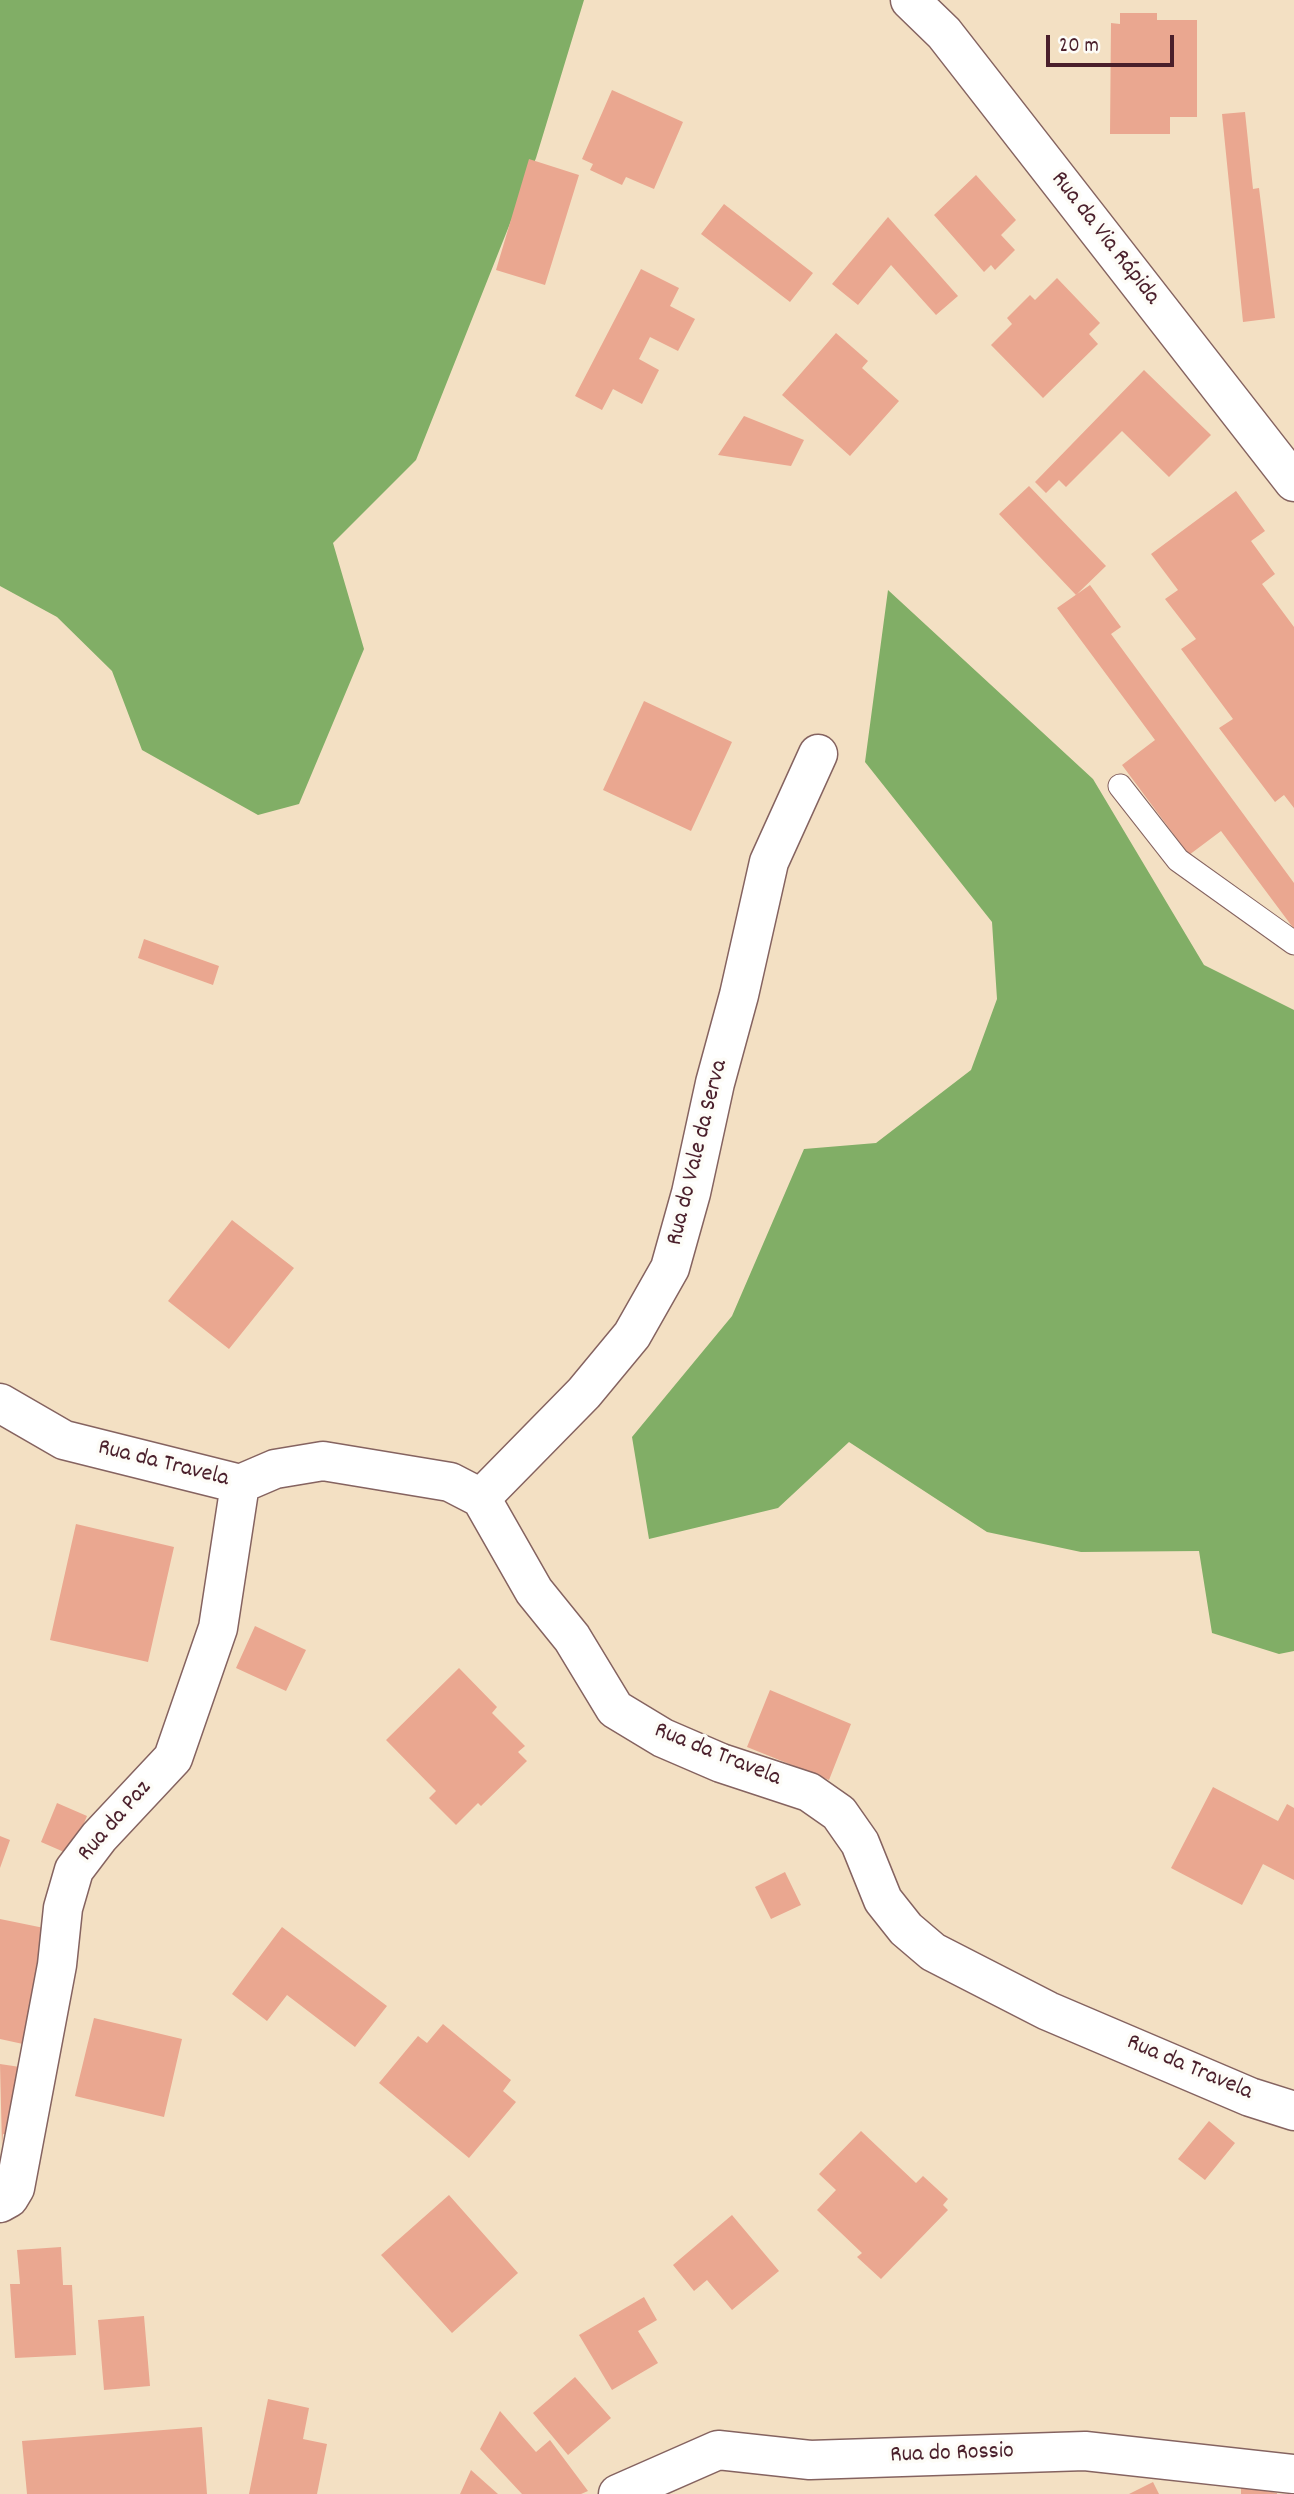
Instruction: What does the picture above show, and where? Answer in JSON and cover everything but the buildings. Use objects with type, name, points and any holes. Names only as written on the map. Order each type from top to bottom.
[{"type":"street","name":"Rua da Via Rápida","points":[[910,0],[944,33],[1294,482]]},
{"type":"street","name":"Rua do Vale da Serva","points":[[481,1498],[584,1393],[632,1335],[670,1268],[691,1194],[769,862],[818,754]]},
{"type":"street","name":"Rua da Travela","points":[[0,1403],[64,1440],[240,1484],[275,1469],[323,1461],[450,1482],[481,1498],[534,1591],[572,1638],[615,1709],[663,1738],[721,1763],[809,1792],[839,1813],[860,1843],[883,1899],[906,1930],[933,1952],[1048,2011],[1250,2097],[1294,2111]]},
{"type":"street","name":"Rua da Paz","points":[[0,2203],[9,2198],[15,2188],[57,1965],[63,1908],[74,1870],[99,1837],[173,1758],[218,1628],[240,1484]]},
{"type":"street","name":"Rua do Rossio","points":[[618,2494],[718,2450],[810,2460],[1085,2451],[1294,2474]]},
{"type":"lane","points":[[1121,786],[1178,860],[1294,943]]},
{"type":"green space","points":[[0,0],[584,0],[536,158],[416,460],[333,543],[364,649],[299,804],[258,815],[142,750],[112,671],[57,617],[0,586]]},
{"type":"green space","points":[[888,590],[1093,779],[1204,965],[1294,1010],[1294,1651],[1279,1654],[1212,1633],[1199,1551],[1081,1552],[987,1532],[849,1442],[778,1508],[649,1539],[632,1437],[732,1316],[804,1149],[876,1143],[971,1070],[997,999],[992,922],[865,762]]}]
